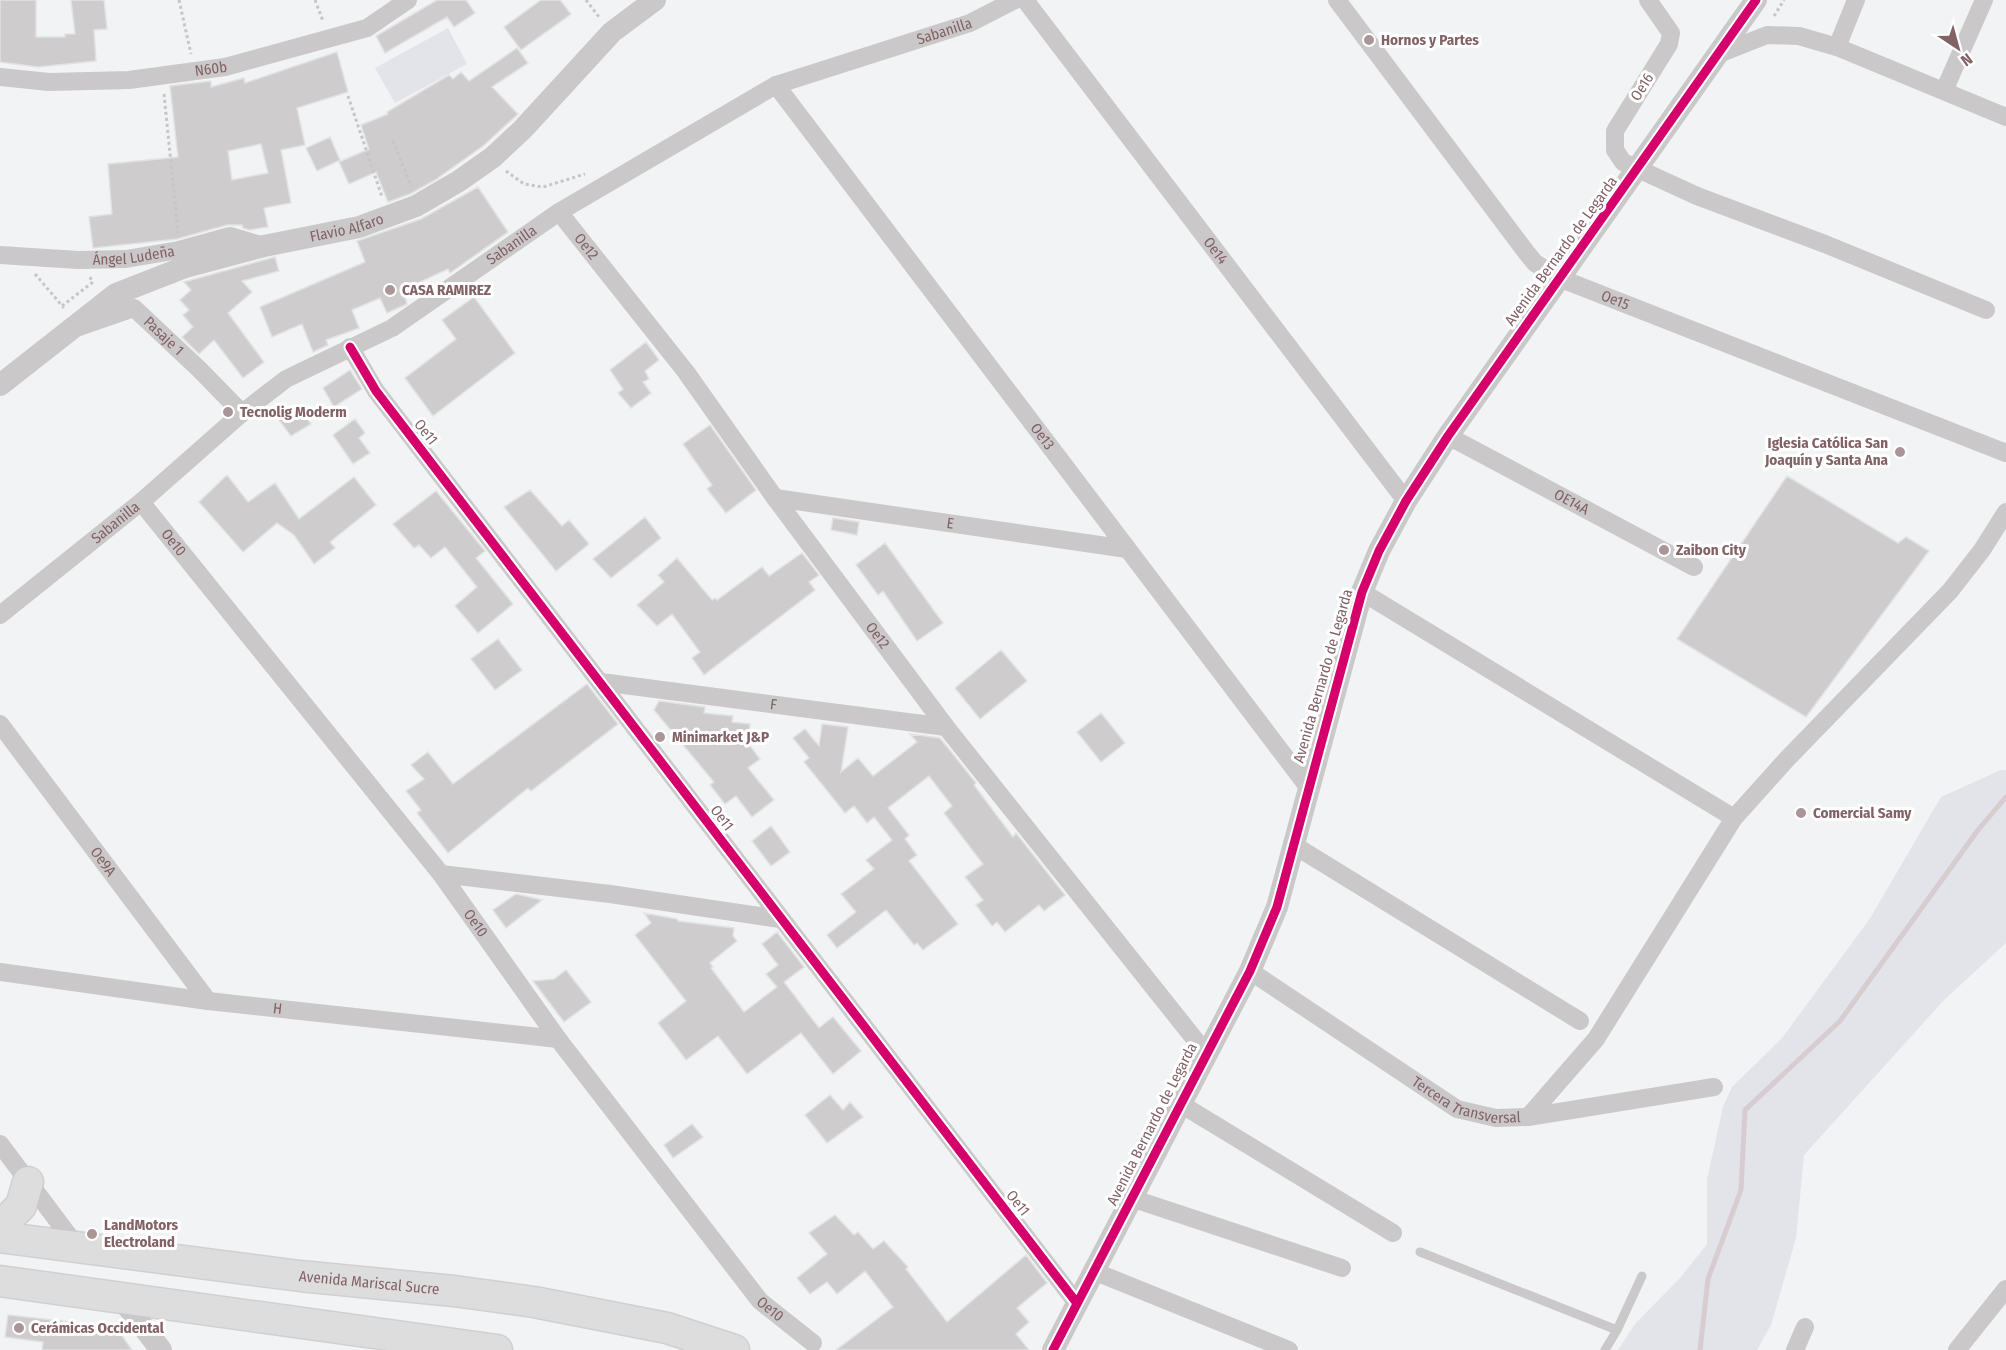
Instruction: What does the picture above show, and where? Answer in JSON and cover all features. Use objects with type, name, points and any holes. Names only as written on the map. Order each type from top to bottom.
[{"type":"main road","points":[[0,1226],[21,1206],[28,1182]]},
{"type":"main road","name":"Avenida Mariscal Sucre","points":[[0,1237],[300,1276],[454,1291],[534,1302],[667,1328],[734,1350]]},
{"type":"main road","points":[[209,1309],[212,1265]]},
{"type":"main road","points":[[292,1321],[300,1276]]},
{"type":"main road","points":[[0,1281],[497,1350]]},
{"type":"street","name":"N60b","points":[[0,77],[49,82],[129,80],[195,71],[287,52],[367,28],[408,0]]},
{"type":"street","name":"Flavio Alfaro","points":[[0,385],[116,294],[185,267],[264,246],[359,227],[419,204],[459,182],[523,129],[612,33],[655,0]]},
{"type":"street","name":"Sabanilla","points":[[0,615],[141,502],[242,413],[286,379],[392,328],[559,212],[776,86],[970,23],[1015,0]]},
{"type":"street","name":"Oe14","points":[[1025,0],[1406,501]]},
{"type":"street","name":"Oe15","points":[[1337,0],[1535,263],[1558,278],[2006,453]]},
{"type":"street","name":"Oe16","points":[[1648,0],[1671,33],[1669,44],[1615,131],[1614,140],[1618,157],[1623,162],[1697,196],[1786,228],[1986,310]]},
{"type":"street","name":"Avenida Bernardo de Legarda","points":[[1053,1350],[1205,1052],[1250,971],[1277,907],[1292,844],[1362,592],[1406,501],[1448,436],[1558,278],[1639,169],[1756,0]]},
{"type":"street","points":[[1837,47],[1856,0]]},
{"type":"street","points":[[1944,91],[1984,0]]},
{"type":"street","points":[[1719,54],[1767,35],[1799,36],[1837,47],[2006,117]]},
{"type":"street","name":"Oe13","points":[[776,86],[1308,787]]},
{"type":"street","name":"Oe12","points":[[559,212],[686,372],[774,498],[946,727],[1205,1052]]},
{"type":"street","name":"Ángel Ludeña","points":[[0,255],[78,260],[126,259],[179,250],[230,236],[264,246]]},
{"type":"street","name":"Pasaje 1","points":[[73,328],[134,308],[242,413]]},
{"type":"street","name":"Oe11","points":[[351,347],[376,392],[1076,1302]]},
{"type":"street","name":"OE14A","points":[[1448,436],[1694,567]]},
{"type":"street","name":"E","points":[[774,498],[1126,549]]},
{"type":"street","name":"Oe10","points":[[141,502],[441,874],[558,1039],[760,1301],[813,1342]]},
{"type":"street","points":[[1528,1117],[1596,1039],[1734,818],[1787,759],[1950,591],[1982,550],[2006,512]]},
{"type":"street","points":[[1362,592],[1734,818]]},
{"type":"street","name":"F","points":[[601,682],[946,727]]},
{"type":"street","name":"Oe9A","points":[[0,723],[208,1001]]},
{"type":"street","points":[[1292,844],[1580,1021]]},
{"type":"street","points":[[441,874],[610,894],[780,919]]},
{"type":"street","name":"Tercera Transversal","points":[[1250,971],[1457,1109],[1496,1118],[1528,1117],[1714,1087]]},
{"type":"street","name":"H","points":[[0,972],[208,1001],[558,1039]]},
{"type":"street","points":[[1179,1104],[1393,1233]]},
{"type":"street","points":[[0,1144],[78,1248]]},
{"type":"street","points":[[1131,1198],[1342,1268]]},
{"type":"street","points":[[1093,1271],[1289,1350]]},
{"type":"street","points":[[1957,1350],[2006,1289]]},
{"type":"street","points":[[121,1298],[161,1350]]},
{"type":"street","points":[[1795,1350],[1805,1327]]},
{"type":"lane","points":[[1420,1252],[1617,1330]]},
{"type":"lane","points":[[1605,1350],[1642,1276]]},
{"type":"path","points":[[179,0],[195,71]]},
{"type":"path","points":[[162,75],[179,250]]},
{"type":"path","points":[[348,96],[389,216]]},
{"type":"path","points":[[393,141],[419,204]]},
{"type":"path","points":[[492,157],[513,178],[524,184],[553,186],[581,174],[592,177],[599,188]]},
{"type":"path","points":[[20,257],[62,306],[73,328]]},
{"type":"path","points":[[62,306],[93,282],[78,260]]},
{"type":"shaded area","points":[[448,28],[467,64],[395,103],[375,68]]},
{"type":"shaded area","points":[[2001,770],[2006,770],[2006,943],[1945,999],[1804,1155],[1796,1238],[1771,1325],[1757,1350],[1618,1350],[1635,1324],[1680,1278],[1707,1244],[1707,1179],[1723,1107],[1732,1087],[1782,1038],[1869,920],[1941,797]]},
{"type":"building","points":[[0,0],[36,0],[36,37],[65,37],[65,34],[75,34],[71,0],[104,0],[107,29],[94,30],[96,61],[38,67],[0,62]]},
{"type":"building","points":[[437,0],[466,0],[475,13],[454,27],[447,17],[385,53],[376,36]]},
{"type":"building","points":[[541,0],[560,0],[571,14],[521,50],[504,27]]},
{"type":"building","points":[[517,48],[528,63],[492,87],[518,114],[483,146],[435,180],[410,194],[388,202],[376,172],[349,184],[339,162],[369,149],[361,125],[388,114],[387,112],[449,75],[453,79],[461,72],[469,81]]},
{"type":"building","points":[[337,52],[348,92],[297,108],[305,145],[281,150],[291,203],[264,208],[268,227],[250,230],[243,228],[242,225],[227,225],[177,239],[93,248],[89,217],[112,214],[108,164],[178,157],[170,86],[211,81],[211,87],[244,78],[245,83]],"holes":[[[261,144],[268,173],[232,180],[228,151]]]},
{"type":"building","points":[[330,137],[340,160],[317,171],[306,148]]},
{"type":"building","points":[[478,187],[508,232],[450,273],[448,269],[403,290],[407,304],[387,313],[380,298],[352,310],[359,328],[326,340],[328,345],[313,352],[302,324],[272,337],[260,307],[365,262],[357,241],[421,219]]},
{"type":"building","points":[[275,257],[279,271],[242,281],[252,292],[228,313],[264,362],[243,378],[214,340],[199,354],[182,337],[193,327],[183,315],[189,310],[180,300],[191,290],[184,282]]},
{"type":"building","points":[[474,297],[515,353],[433,416],[405,378],[456,339],[442,320]]},
{"type":"building","points":[[646,342],[659,360],[645,371],[649,379],[643,382],[651,393],[631,408],[618,393],[623,389],[610,370]]},
{"type":"building","points":[[350,370],[362,389],[334,407],[323,388]]},
{"type":"building","points":[[297,404],[311,424],[291,436],[276,416]]},
{"type":"building","points":[[355,419],[365,433],[359,438],[370,453],[353,464],[333,435]]},
{"type":"building","points":[[710,425],[756,490],[726,513],[707,489],[712,485],[683,444]]},
{"type":"building","points":[[227,475],[248,502],[275,483],[299,519],[354,477],[376,505],[330,542],[335,548],[314,564],[294,535],[277,523],[243,552],[199,502]]},
{"type":"building","points":[[1787,476],[1898,543],[1906,537],[1929,551],[1806,717],[1677,639]]},
{"type":"building","points":[[530,490],[562,526],[569,520],[589,544],[556,571],[504,507]]},
{"type":"building","points":[[436,491],[485,551],[476,558],[513,604],[478,633],[455,606],[477,587],[445,547],[431,558],[419,545],[414,548],[393,524]]},
{"type":"building","points":[[645,517],[661,538],[611,578],[593,559]]},
{"type":"building","points":[[833,518],[859,522],[857,535],[831,530]]},
{"type":"building","points":[[885,543],[943,623],[917,641],[883,591],[878,595],[856,565]]},
{"type":"building","points":[[802,553],[819,575],[809,582],[815,590],[704,675],[692,658],[700,652],[672,614],[657,626],[637,605],[664,582],[658,575],[677,558],[712,600],[715,598],[717,600],[762,567],[769,576]]},
{"type":"building","points":[[498,639],[522,670],[495,690],[471,659]]},
{"type":"building","points":[[1001,650],[1027,681],[980,719],[955,688]]},
{"type":"building","points":[[587,684],[618,724],[531,791],[528,788],[448,853],[417,813],[421,810],[406,791],[424,779],[411,765],[428,752],[453,784]]},
{"type":"building","points":[[659,701],[705,707],[704,713],[733,716],[732,722],[750,724],[748,743],[760,759],[748,768],[774,800],[752,817],[736,796],[725,804],[710,785],[714,782],[654,710]]},
{"type":"building","points":[[1101,713],[1125,743],[1101,762],[1077,732]]},
{"type":"building","points":[[822,724],[848,727],[841,772],[858,758],[873,776],[917,742],[910,734],[940,738],[976,783],[974,785],[1013,837],[1016,833],[1065,895],[1044,911],[1039,905],[1005,932],[997,922],[992,926],[976,905],[983,900],[965,877],[983,864],[944,813],[952,806],[929,776],[888,808],[909,835],[905,839],[917,855],[909,861],[958,924],[923,950],[917,943],[914,945],[886,910],[837,948],[827,935],[856,912],[841,894],[874,869],[866,860],[892,840],[874,817],[867,823],[854,806],[845,813],[804,762],[809,758],[793,738],[805,729],[819,746]]},
{"type":"building","points":[[771,826],[790,852],[771,866],[752,841]]},
{"type":"building","points":[[516,894],[542,900],[506,928],[493,910]]},
{"type":"building","points":[[644,913],[678,921],[734,928],[733,936],[737,941],[710,963],[713,967],[711,968],[744,1012],[777,987],[766,974],[778,965],[762,944],[777,932],[804,967],[784,982],[819,1028],[833,1017],[861,1051],[833,1074],[801,1033],[747,1074],[718,1036],[686,1060],[658,1023],[686,1001],[635,935],[651,923]]},
{"type":"building","points":[[566,970],[591,1002],[564,1022],[533,981],[554,979]]},
{"type":"building","points":[[830,1095],[843,1110],[850,1102],[863,1117],[827,1143],[805,1115]]},
{"type":"building","points":[[692,1124],[703,1137],[673,1158],[664,1145]]},
{"type":"building","points":[[835,1215],[854,1235],[858,1232],[873,1249],[884,1241],[908,1267],[906,1269],[947,1322],[1026,1255],[1047,1283],[1017,1308],[1029,1322],[1016,1334],[1029,1350],[836,1350],[893,1307],[865,1271],[837,1294],[827,1282],[810,1294],[797,1278],[827,1254],[809,1233]]},
{"type":"building","points":[[8,1315],[116,1327],[132,1350],[42,1350],[43,1342],[5,1337]]},
{"type":"waterway","points":[[1700,1350],[1708,1279],[1741,1190],[1745,1110],[1840,1021],[1978,830],[2006,797]]},
{"type":"cycle path","points":[[1053,1350],[1250,971],[1277,907],[1362,592],[1379,551],[1406,501],[1448,436],[1756,0]]},
{"type":"cycle path","points":[[350,347],[376,391],[1076,1302]]},
{"type":"place","name":"Hornos y Partes","points":[[1369,40]]},
{"type":"place","name":"CASA RAMIREZ","points":[[390,290]]},
{"type":"place","name":"Tecnolig Moderm","points":[[228,412]]},
{"type":"place","name":"Iglesia Católica San Joaquín y Santa Ana","points":[[1900,452]]},
{"type":"place","name":"Zaibon City","points":[[1664,550]]},
{"type":"place","name":"Minimarket J&P","points":[[660,737]]},
{"type":"place","name":"Comercial Samy","points":[[1801,813]]},
{"type":"place","name":"LandMotors Electroland","points":[[92,1234]]},
{"type":"place","name":"Cerámicas Occidental","points":[[19,1328]]}]
